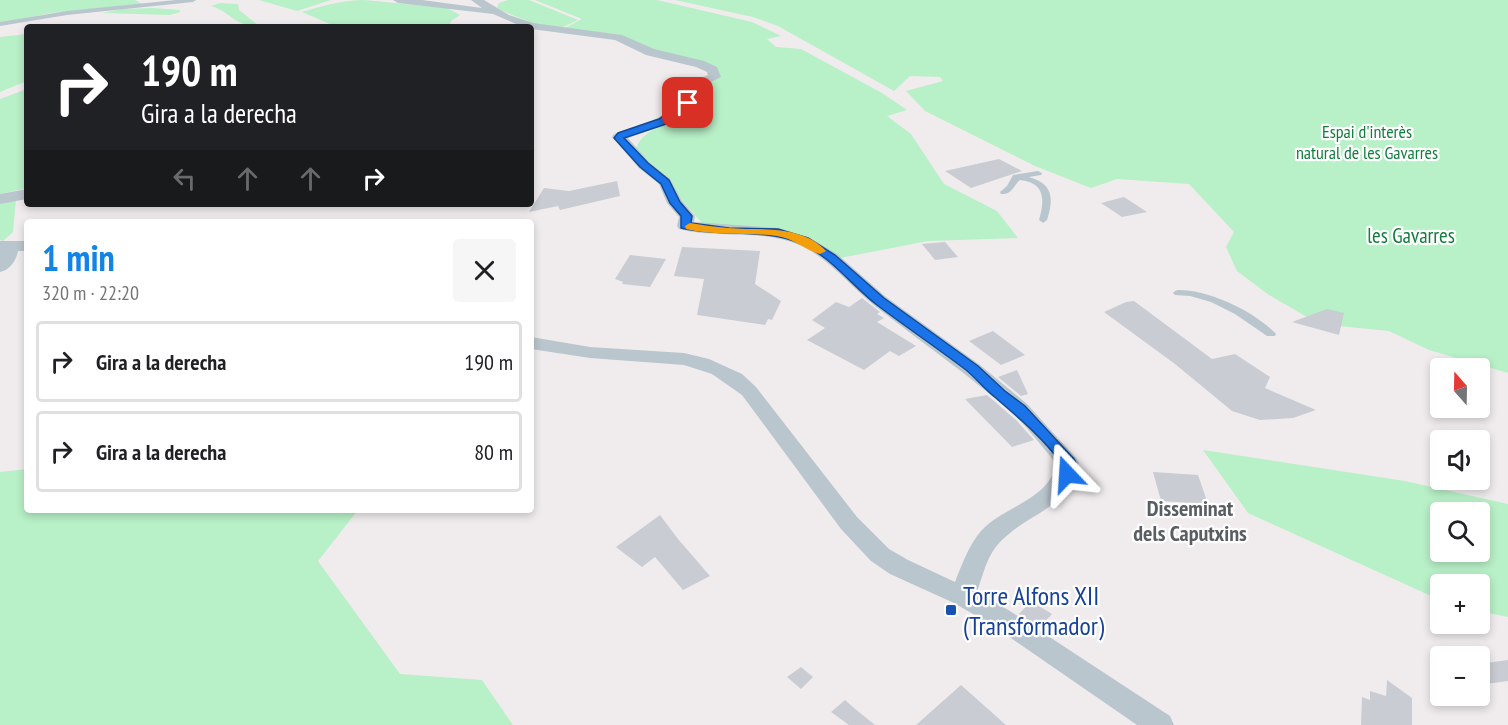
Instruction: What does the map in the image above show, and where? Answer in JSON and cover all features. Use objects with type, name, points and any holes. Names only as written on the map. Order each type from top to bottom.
[{"type":"street","points":[[398,0],[490,12]]},
{"type":"street","points":[[456,0],[525,24]]},
{"type":"street","points":[[476,0],[490,12]]},
{"type":"street","points":[[489,24],[490,12]]},
{"type":"street","points":[[534,27],[618,37],[657,54],[700,64],[712,70],[715,77],[688,88],[686,91],[688,103],[670,117],[653,126],[619,137],[644,165],[665,182],[675,203],[687,216],[685,226],[778,233],[804,241],[831,258],[880,301],[973,369],[1020,410],[1060,451],[1068,463],[1067,474],[1061,484],[1053,494],[999,529],[989,539],[979,554],[963,596]]},
{"type":"street","points":[[0,199],[24,195]]},
{"type":"street","points":[[0,267],[8,258],[12,246]]},
{"type":"street","points":[[534,343],[586,352],[671,356],[725,371],[749,391],[865,542],[899,567],[963,596],[1001,618],[1160,725]]},
{"type":"lane","points":[[0,24],[67,13],[193,0]]},
{"type":"lane","points":[[1016,177],[1038,173]]},
{"type":"lane","points":[[1004,192],[1011,188],[1016,177]]},
{"type":"lane","points":[[1016,177],[1032,180],[1044,189],[1049,201],[1043,220]]},
{"type":"lane","points":[[1178,293],[1200,293],[1211,297],[1271,334]]},
{"type":"green space","points":[[0,0],[135,0],[142,4],[51,13],[0,23]]},
{"type":"green space","points":[[259,0],[331,0],[297,11]]},
{"type":"green space","points":[[356,0],[447,8],[460,15],[450,24],[330,24],[302,12]]},
{"type":"green space","points":[[508,0],[529,0],[578,20],[559,29],[545,28],[497,7],[499,3]]},
{"type":"green space","points":[[535,0],[657,0],[752,22],[781,36],[767,39],[776,47],[801,49],[882,93],[907,110],[887,116],[911,134],[944,184],[997,211],[1018,238],[928,241],[840,258],[815,242],[702,223],[636,149],[648,133],[682,112],[696,88],[712,81],[720,74],[714,68],[660,54],[615,34],[563,29],[582,19]]},
{"type":"green space","name":"Espai d'interès natural de les Gavarres","points":[[675,0],[1508,0],[1508,373],[1490,368],[1490,358],[1456,358],[1429,350],[1389,331],[1319,324],[1269,295],[1237,271],[1226,247],[1234,232],[1189,184],[1117,179],[1091,188],[1035,166],[925,111],[906,91],[943,81],[940,77],[910,76],[894,91],[778,26],[753,17]]},
{"type":"green space","points":[[220,3],[238,4],[239,10],[257,24],[238,22],[218,8],[211,6]]},
{"type":"green space","points":[[122,9],[180,10],[180,12],[170,15],[103,13]]},
{"type":"green space","points":[[24,34],[24,82],[0,92],[0,37]]},
{"type":"green space","points":[[24,90],[24,189],[0,194],[0,99]]},
{"type":"green space","points":[[16,199],[13,232],[3,241],[0,240],[0,203]]},
{"type":"green space","points":[[1203,450],[1405,481],[1430,487],[1430,490],[1445,490],[1508,504],[1508,617],[1490,613],[1490,574],[1430,574],[1430,595],[1248,513]]},
{"type":"green space","points":[[24,469],[24,513],[356,513],[318,561],[400,674],[482,680],[513,725],[0,725],[0,472]]},
{"type":"building","points":[[999,159],[1022,171],[971,188],[945,171]]},
{"type":"building","points":[[617,181],[620,196],[560,210],[558,206],[529,212],[544,188],[569,191]]},
{"type":"building","points":[[1124,197],[1147,212],[1122,217],[1101,203]]},
{"type":"building","points":[[945,242],[958,257],[935,260],[922,244]]},
{"type":"building","points":[[682,247],[760,251],[755,284],[781,301],[772,320],[768,319],[765,325],[697,315],[704,279],[674,276]]},
{"type":"building","points":[[630,255],[666,259],[650,287],[622,284],[623,282],[615,279]]},
{"type":"building","points":[[862,298],[884,318],[877,322],[916,346],[899,356],[890,351],[864,370],[807,340],[825,328],[812,320],[836,302],[849,307]]},
{"type":"building","points":[[1134,301],[1212,359],[1235,354],[1270,377],[1265,388],[1316,410],[1293,418],[1260,420],[1232,411],[1175,364],[1104,312],[1126,302]]},
{"type":"building","points":[[1327,309],[1344,313],[1339,335],[1292,322]]},
{"type":"building","points":[[993,331],[1025,355],[1001,365],[969,341]]},
{"type":"building","points":[[1017,370],[1028,394],[1021,396],[998,377]]},
{"type":"building","points":[[987,395],[1016,420],[1034,440],[1012,447],[965,399]]},
{"type":"building","points":[[1153,472],[1198,475],[1208,504],[1161,501]]},
{"type":"building","points":[[660,515],[710,576],[683,590],[655,557],[642,567],[616,547]]},
{"type":"building","points":[[1031,601],[1052,614],[1040,627],[1019,614]]},
{"type":"building","points":[[1508,660],[1508,681],[1490,683],[1490,662]]},
{"type":"building","points":[[801,667],[813,677],[801,689],[787,677]]},
{"type":"building","points":[[1387,680],[1412,698],[1412,725],[1361,725],[1362,697],[1370,700],[1370,691],[1386,696]]},
{"type":"building","points":[[961,685],[1006,725],[916,725]]},
{"type":"building","points":[[845,700],[875,725],[849,725],[831,712]]},
{"type":"slow traffic","points":[[690,226],[729,231],[778,233],[804,241],[820,251]]},
{"type":"place","name":"Torre Alfons XII (Transformador)","points":[[951,610]]},
{"type":"district","name":"Disseminat dels Caputxins","points":[[1190,520]]},
{"type":"route","points":[[688,103],[663,122],[619,137],[644,165],[665,182],[672,192],[675,203],[687,216],[685,226],[792,236],[831,258],[880,301],[973,369],[1020,410],[1060,451],[1068,463],[1067,474]]},
{"type":"park label","name":"les Gavarres","points":[[1411,235]]}]
